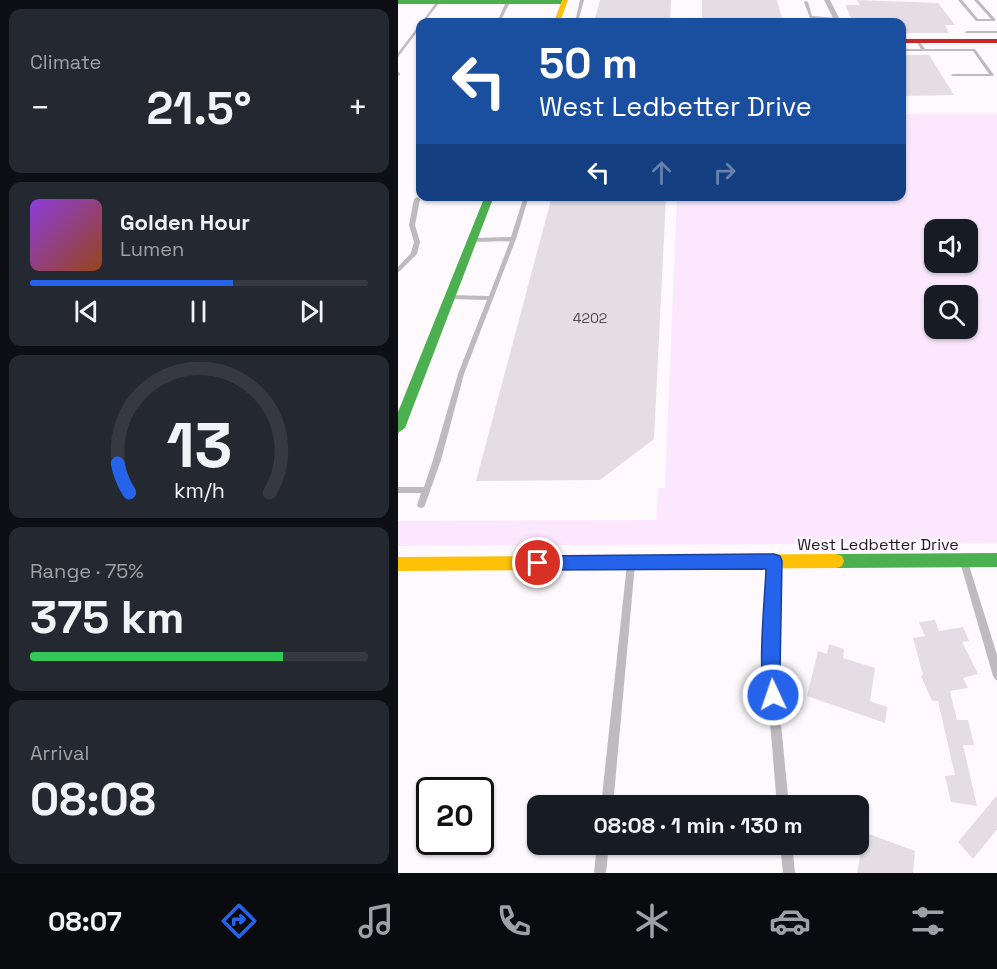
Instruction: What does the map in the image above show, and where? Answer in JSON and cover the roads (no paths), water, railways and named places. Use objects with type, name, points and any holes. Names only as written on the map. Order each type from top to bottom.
[{"type":"street","points":[[827,0],[835,18]]},
{"type":"street","points":[[398,2],[565,1],[559,18]]},
{"type":"street","points":[[906,42],[921,45],[998,41]]},
{"type":"street","points":[[398,428],[488,201]]},
{"type":"street","name":"West Ledbetter Drive","points":[[398,564],[998,560]]},
{"type":"lane","points":[[577,18],[582,0]]},
{"type":"lane","points":[[960,0],[977,20],[996,21]]},
{"type":"lane","points":[[976,0],[996,21]]},
{"type":"lane","points":[[500,18],[509,1]]},
{"type":"lane","points":[[426,18],[438,2]]},
{"type":"lane","points":[[806,2],[811,17],[819,18]]},
{"type":"lane","points":[[398,56],[416,32]]},
{"type":"lane","points":[[966,32],[998,32]]},
{"type":"lane","points":[[906,49],[921,45],[974,50],[992,75],[953,75]]},
{"type":"lane","points":[[398,270],[414,254],[417,242],[412,225],[417,201]]},
{"type":"lane","points":[[421,505],[461,374],[525,201]]},
{"type":"lane","points":[[472,240],[513,239]]},
{"type":"lane","points":[[450,297],[491,298]]},
{"type":"lane","points":[[398,490],[426,490]]},
{"type":"lane","points":[[963,560],[998,676]]},
{"type":"lane","points":[[774,561],[771,673],[782,795]]},
{"type":"lane","points":[[608,795],[631,562]]},
{"type":"lane","points":[[600,873],[602,855]]},
{"type":"lane","points":[[787,855],[789,873]]}]
